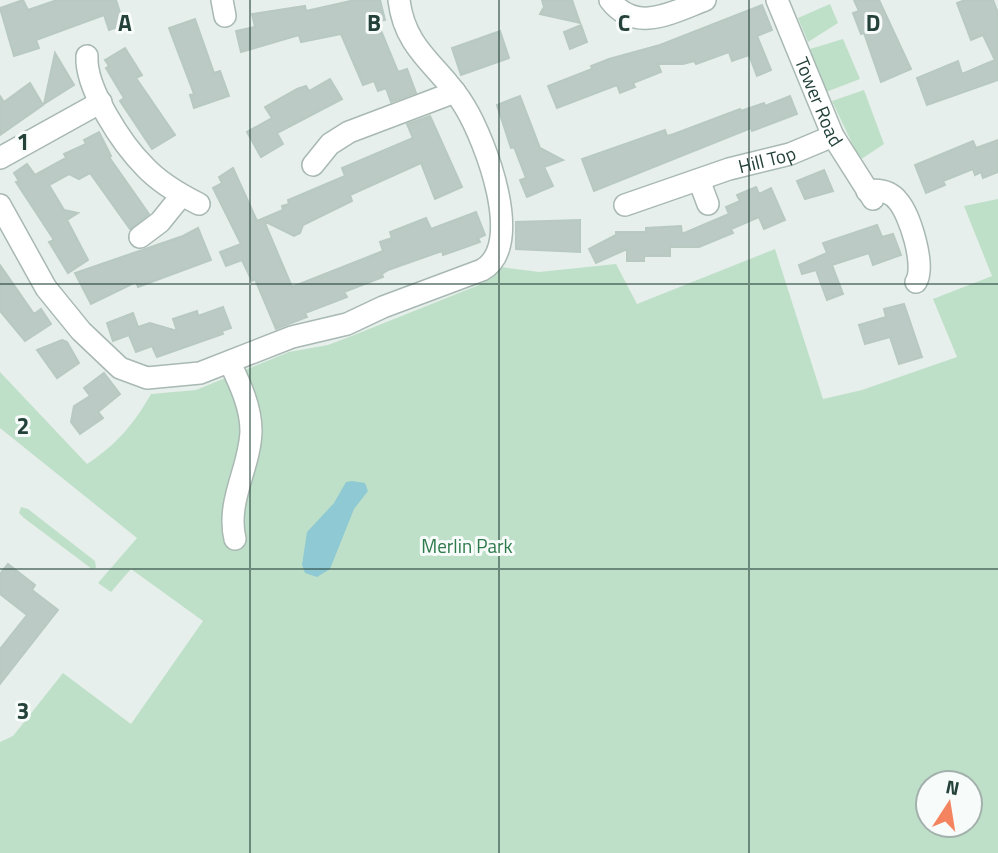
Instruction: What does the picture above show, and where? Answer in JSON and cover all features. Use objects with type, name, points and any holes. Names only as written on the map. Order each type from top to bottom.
[{"type":"street","points":[[0,205],[60,307],[120,368],[140,377],[164,378],[200,373],[292,337],[347,324],[374,310],[470,276],[491,264],[500,243],[499,199],[477,130],[455,92],[414,44],[399,0]]},
{"type":"street","points":[[610,0],[624,13],[646,19],[705,0]]},
{"type":"street","name":"Tower Road","points":[[777,0],[833,136],[870,195],[888,193],[901,206],[920,264],[916,282]]},
{"type":"street","points":[[88,56],[88,75],[100,102],[145,167],[190,200],[140,237]]},
{"type":"street","points":[[313,165],[321,139],[349,132],[455,92]]},
{"type":"street","points":[[0,158],[100,102]]},
{"type":"street","name":"Hill Top","points":[[625,205],[729,169],[790,154],[833,136]]},
{"type":"street","points":[[689,184],[708,204]]},
{"type":"street","points":[[230,363],[248,408],[251,432],[232,518],[235,539]]},
{"type":"green space","points":[[830,4],[838,23],[808,42],[798,18]]},
{"type":"green space","points":[[843,39],[860,79],[826,92],[810,49]]},
{"type":"green space","points":[[864,90],[884,144],[860,160],[832,101]]},
{"type":"green space","name":"Merlin Park","points":[[998,199],[998,853],[0,853],[0,742],[13,736],[63,673],[131,724],[203,621],[131,569],[111,592],[98,583],[137,538],[0,428],[0,372],[87,464],[124,433],[151,394],[196,390],[289,352],[328,345],[479,285],[494,276],[501,267],[539,272],[616,264],[637,304],[775,249],[823,399],[862,390],[957,357],[933,299],[992,276],[964,206]]},
{"type":"green space","points":[[21,507],[28,509],[95,561],[96,568],[92,569],[24,518],[19,513]]},
{"type":"water","points":[[346,482],[365,483],[368,491],[354,509],[330,569],[317,577],[305,573],[302,565],[307,532],[334,503]]},
{"type":"building","points":[[23,0],[28,10],[57,0],[116,0],[124,25],[109,30],[104,15],[36,40],[39,48],[14,56],[0,8]]},
{"type":"building","points":[[355,0],[380,0],[385,20],[377,21],[398,72],[407,69],[416,93],[391,102],[386,88],[378,91],[374,81],[363,85],[341,34],[301,42],[299,35],[241,52],[236,31],[255,27],[252,14],[305,6],[306,11]]},
{"type":"building","points":[[542,0],[572,0],[580,23],[540,14],[544,7]]},
{"type":"building","points":[[854,0],[879,0],[911,69],[881,82],[864,33],[861,34],[853,13],[859,11]]},
{"type":"building","points":[[965,0],[993,0],[998,13],[998,80],[927,105],[917,78],[958,61],[962,74],[995,60],[983,35],[971,40],[957,3]]},
{"type":"building","points":[[762,5],[772,30],[757,36],[771,70],[757,76],[749,55],[732,61],[729,52],[696,64],[694,61],[658,64],[661,72],[633,83],[635,87],[620,93],[617,85],[557,108],[548,86],[592,69],[591,66],[609,59],[660,45]]},
{"type":"building","points":[[195,19],[214,73],[220,71],[229,96],[194,108],[190,95],[194,94],[169,28]]},
{"type":"building","points":[[581,25],[587,42],[570,49],[564,32]]},
{"type":"building","points":[[500,31],[509,58],[461,75],[452,48]]},
{"type":"building","points":[[125,48],[142,75],[136,78],[175,135],[152,149],[120,101],[124,98],[106,68],[109,66],[105,60]]},
{"type":"building","points":[[55,53],[74,85],[44,104]]},
{"type":"building","points":[[330,79],[342,99],[277,133],[283,144],[261,157],[247,132],[272,118],[265,107],[297,89],[306,86],[309,91]]},
{"type":"building","points":[[30,83],[43,105],[0,135],[0,96],[4,102]]},
{"type":"building","points":[[520,96],[540,148],[563,160],[544,167],[553,186],[527,197],[520,180],[526,178],[514,147],[511,148],[497,105]]},
{"type":"building","points":[[790,96],[797,114],[752,131],[751,128],[594,191],[582,159],[665,130],[667,136],[740,109],[741,111],[764,103],[765,106]]},
{"type":"building","points":[[430,116],[462,187],[435,199],[421,163],[350,195],[352,201],[303,225],[300,233],[294,236],[264,221],[292,287],[383,251],[380,242],[392,238],[390,232],[426,218],[431,229],[476,212],[485,235],[478,238],[480,242],[443,255],[442,251],[388,270],[382,274],[383,277],[344,292],[347,297],[305,313],[307,317],[276,329],[255,279],[252,281],[242,260],[226,266],[220,252],[241,244],[213,188],[222,183],[219,177],[233,168],[257,221],[283,210],[282,206],[289,204],[288,200],[345,176],[342,168],[413,138],[407,124]]},
{"type":"building","points":[[99,132],[111,156],[109,157],[149,214],[130,229],[90,173],[79,179],[69,174],[49,185],[64,210],[78,213],[67,220],[88,260],[68,273],[49,242],[54,240],[16,182],[19,181],[14,173],[27,164],[35,175],[66,158],[64,154],[86,144],[84,140]]},
{"type":"building","points":[[998,140],[998,172],[983,178],[981,172],[975,175],[973,169],[943,181],[945,185],[926,193],[915,165],[973,141],[976,148]]},
{"type":"building","points":[[824,170],[833,191],[805,199],[797,181]]},
{"type":"building","points":[[756,187],[759,194],[771,188],[785,220],[764,229],[759,217],[731,229],[733,233],[699,247],[670,247],[670,256],[644,256],[644,261],[627,261],[627,249],[596,263],[589,249],[616,235],[616,232],[646,232],[646,228],[681,226],[682,234],[729,214],[726,207],[740,201],[737,195]]},
{"type":"building","points":[[580,220],[580,252],[516,249],[516,222]]},
{"type":"building","points":[[877,225],[882,237],[893,234],[901,255],[873,265],[869,253],[832,265],[843,294],[827,300],[816,270],[802,274],[799,265],[827,253],[823,243]]},
{"type":"building","points":[[198,228],[211,260],[138,287],[136,282],[91,304],[75,273],[183,236]]},
{"type":"building","points":[[0,265],[34,314],[41,309],[51,324],[25,341],[0,311]]},
{"type":"building","points":[[904,304],[922,357],[899,364],[890,337],[865,344],[859,325],[886,317],[884,309]]},
{"type":"building","points":[[223,307],[231,328],[222,331],[223,334],[157,357],[152,346],[136,352],[129,335],[113,341],[107,323],[133,313],[138,327],[150,323],[177,331],[173,319],[197,311],[198,316]]},
{"type":"building","points":[[62,340],[67,342],[79,363],[57,378],[37,350]]},
{"type":"building","points":[[104,373],[120,394],[98,412],[103,418],[80,434],[71,422],[74,406],[90,396],[84,388]]},
{"type":"building","points":[[8,564],[35,585],[32,590],[58,610],[0,684],[0,649],[27,615],[0,594],[0,574]]}]
